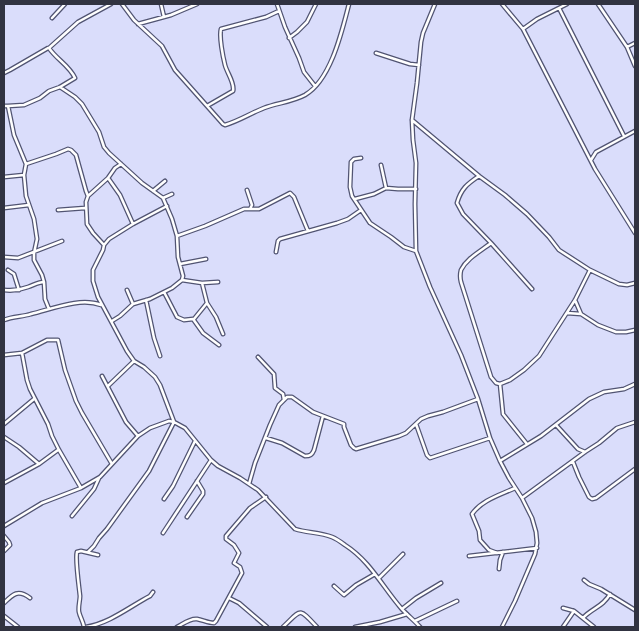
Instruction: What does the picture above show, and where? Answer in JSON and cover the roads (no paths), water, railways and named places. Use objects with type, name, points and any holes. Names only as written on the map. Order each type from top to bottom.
[{"type":"street","points":[[52,18],[65,4]]},
{"type":"street","points":[[4,73],[49,48],[78,22],[110,4]]},
{"type":"street","points":[[122,4],[138,24],[162,46],[175,70],[223,124],[226,125],[266,108],[302,97],[310,92],[329,67],[349,4]]},
{"type":"street","points":[[161,4],[164,17]]},
{"type":"street","points":[[138,24],[164,17],[197,4]]},
{"type":"street","points":[[277,4],[304,72],[315,86]]},
{"type":"street","points":[[289,38],[306,22],[316,4]]},
{"type":"street","points":[[435,4],[423,33],[412,120],[416,163],[416,251],[430,287],[462,355],[490,438],[500,461],[532,518],[536,532],[537,548],[502,627]]},
{"type":"street","points":[[502,4],[523,29],[591,160],[635,232]]},
{"type":"street","points":[[523,29],[537,19],[567,4]]},
{"type":"street","points":[[598,4],[627,47],[635,66]]},
{"type":"street","points":[[560,8],[624,136]]},
{"type":"street","points":[[207,106],[232,92],[234,87],[224,64],[221,29],[266,17],[279,11]]},
{"type":"street","points":[[627,47],[635,43]]},
{"type":"street","points":[[4,106],[24,105],[75,78],[72,71],[54,56],[49,48]]},
{"type":"street","points":[[376,53],[419,65]]},
{"type":"street","points":[[60,87],[78,99],[82,104],[99,132],[104,147],[115,160],[163,198],[177,236],[182,280]]},
{"type":"street","points":[[8,106],[14,135],[26,164],[24,175],[26,196],[34,219],[37,239],[34,260],[42,275],[45,299],[50,310]]},
{"type":"street","points":[[412,120],[527,214],[559,250],[590,270],[619,284],[635,283]]},
{"type":"street","points":[[591,160],[596,152],[635,130]]},
{"type":"street","points":[[585,147],[596,152]]},
{"type":"street","points":[[26,164],[68,149],[71,150],[76,155],[88,196]]},
{"type":"street","points":[[361,158],[354,159],[351,162],[350,187],[354,200],[370,223],[404,247],[416,251]]},
{"type":"street","points":[[104,245],[92,233],[87,224],[86,202],[88,196],[121,164]]},
{"type":"street","points":[[381,165],[386,188]]},
{"type":"street","points":[[4,177],[24,175]]},
{"type":"street","points":[[479,176],[460,192],[457,203],[464,214],[532,290]]},
{"type":"street","points":[[108,178],[120,195],[133,224]]},
{"type":"street","points":[[152,191],[165,181]]},
{"type":"street","points":[[354,200],[386,188],[416,189]]},
{"type":"street","points":[[247,190],[252,205],[250,209]]},
{"type":"street","points":[[177,236],[244,209],[259,209],[290,192],[294,197],[308,231]]},
{"type":"street","points":[[163,198],[172,194]]},
{"type":"street","points":[[4,208],[29,206]]},
{"type":"street","points":[[88,552],[149,471],[174,422],[160,386],[144,367],[134,361],[127,351],[98,297],[93,281],[93,270],[104,245],[109,239],[167,206]]},
{"type":"street","points":[[58,210],[85,208]]},
{"type":"street","points":[[276,252],[280,239],[337,224],[348,220],[361,210]]},
{"type":"street","points":[[4,257],[18,258],[62,241]]},
{"type":"street","points":[[491,243],[472,258],[460,275],[492,377],[496,383],[500,384],[510,380],[539,356],[575,300],[590,270]]},
{"type":"street","points":[[180,264],[206,259]]},
{"type":"street","points":[[8,270],[14,274],[19,290]]},
{"type":"street","points":[[112,321],[133,304],[164,292],[182,280],[202,283],[218,282]]},
{"type":"street","points":[[4,290],[19,290],[44,282]]},
{"type":"street","points":[[202,283],[207,303],[216,317],[223,334]]},
{"type":"street","points":[[127,290],[133,304]]},
{"type":"street","points":[[164,292],[177,317],[184,320],[193,319],[207,303]]},
{"type":"street","points":[[146,300],[160,356]]},
{"type":"street","points":[[575,300],[581,314]]},
{"type":"street","points":[[4,320],[66,305],[94,302],[103,305]]},
{"type":"street","points":[[567,313],[581,314],[598,325],[616,332],[635,330]]},
{"type":"street","points":[[193,319],[203,333],[219,345]]},
{"type":"street","points":[[4,355],[22,353],[47,340],[58,340],[65,370],[76,401],[112,464]]},
{"type":"street","points":[[22,353],[26,380],[34,399],[48,424],[59,450],[81,488]]},
{"type":"street","points":[[258,357],[274,374],[275,388],[283,394],[284,400]]},
{"type":"street","points":[[108,386],[134,361]]},
{"type":"street","points":[[102,376],[126,422],[138,436]]},
{"type":"street","points":[[500,384],[503,414],[527,445]]},
{"type":"street","points":[[500,461],[556,425],[589,399],[604,392],[624,389],[635,384]]},
{"type":"street","points":[[249,484],[255,462],[270,425],[279,405],[288,397],[292,397],[306,409],[344,424],[351,445],[356,449],[399,436],[406,433],[421,419],[478,399]]},
{"type":"street","points":[[4,424],[34,399]]},
{"type":"street","points":[[266,438],[305,456],[309,456],[314,450],[323,416]]},
{"type":"street","points":[[72,516],[89,497],[100,477],[138,436],[150,428],[169,420],[185,428],[218,466],[240,478],[266,497],[295,529],[333,537],[363,559],[402,609],[420,627]]},
{"type":"street","points":[[522,498],[617,428],[635,422]]},
{"type":"street","points":[[416,424],[427,455],[430,458],[490,438]]},
{"type":"street","points":[[556,425],[578,449],[585,452]]},
{"type":"street","points":[[4,437],[38,464]]},
{"type":"street","points":[[164,499],[173,486],[195,441]]},
{"type":"street","points":[[578,449],[580,457]]},
{"type":"street","points":[[4,482],[38,464],[59,450]]},
{"type":"street","points":[[163,533],[211,460]]},
{"type":"street","points":[[573,462],[578,476],[589,497],[592,499],[635,469]]},
{"type":"street","points":[[4,526],[42,502],[81,488],[100,477]]},
{"type":"street","points":[[187,517],[203,494],[197,482]]},
{"type":"street","points":[[497,553],[489,550],[480,540],[480,531],[472,514],[486,501],[515,488]]},
{"type":"street","points":[[177,627],[197,619],[210,624],[214,623],[242,573],[240,568],[234,563],[239,553],[234,545],[226,539],[226,536],[250,508],[266,497]]},
{"type":"street","points":[[4,536],[10,545],[4,551]]},
{"type":"street","points":[[469,556],[537,548]]},
{"type":"street","points":[[98,555],[81,551],[77,552],[76,556],[80,599],[79,610],[85,627],[101,623],[126,612],[153,592]]},
{"type":"street","points":[[499,569],[503,552]]},
{"type":"street","points":[[379,578],[403,554]]},
{"type":"street","points":[[334,586],[344,595],[356,585],[376,574]]},
{"type":"street","points":[[584,580],[635,610]]},
{"type":"street","points":[[402,609],[440,583]]},
{"type":"street","points":[[4,603],[11,597],[21,593],[30,598]]},
{"type":"street","points":[[583,618],[602,605],[610,594]]},
{"type":"street","points":[[228,598],[239,603],[267,627]]},
{"type":"street","points":[[415,621],[457,601]]},
{"type":"street","points":[[564,608],[574,611],[594,627]]},
{"type":"street","points":[[563,627],[574,611]]},
{"type":"street","points":[[283,627],[296,613],[302,612],[317,627]]},
{"type":"street","points":[[393,618],[394,613]]},
{"type":"street","points":[[355,627],[407,614]]},
{"type":"street","points":[[4,616],[18,627]]},
{"type":"street","points":[[380,622],[382,627]]},
{"type":"street","points":[[101,623],[103,627]]}]
